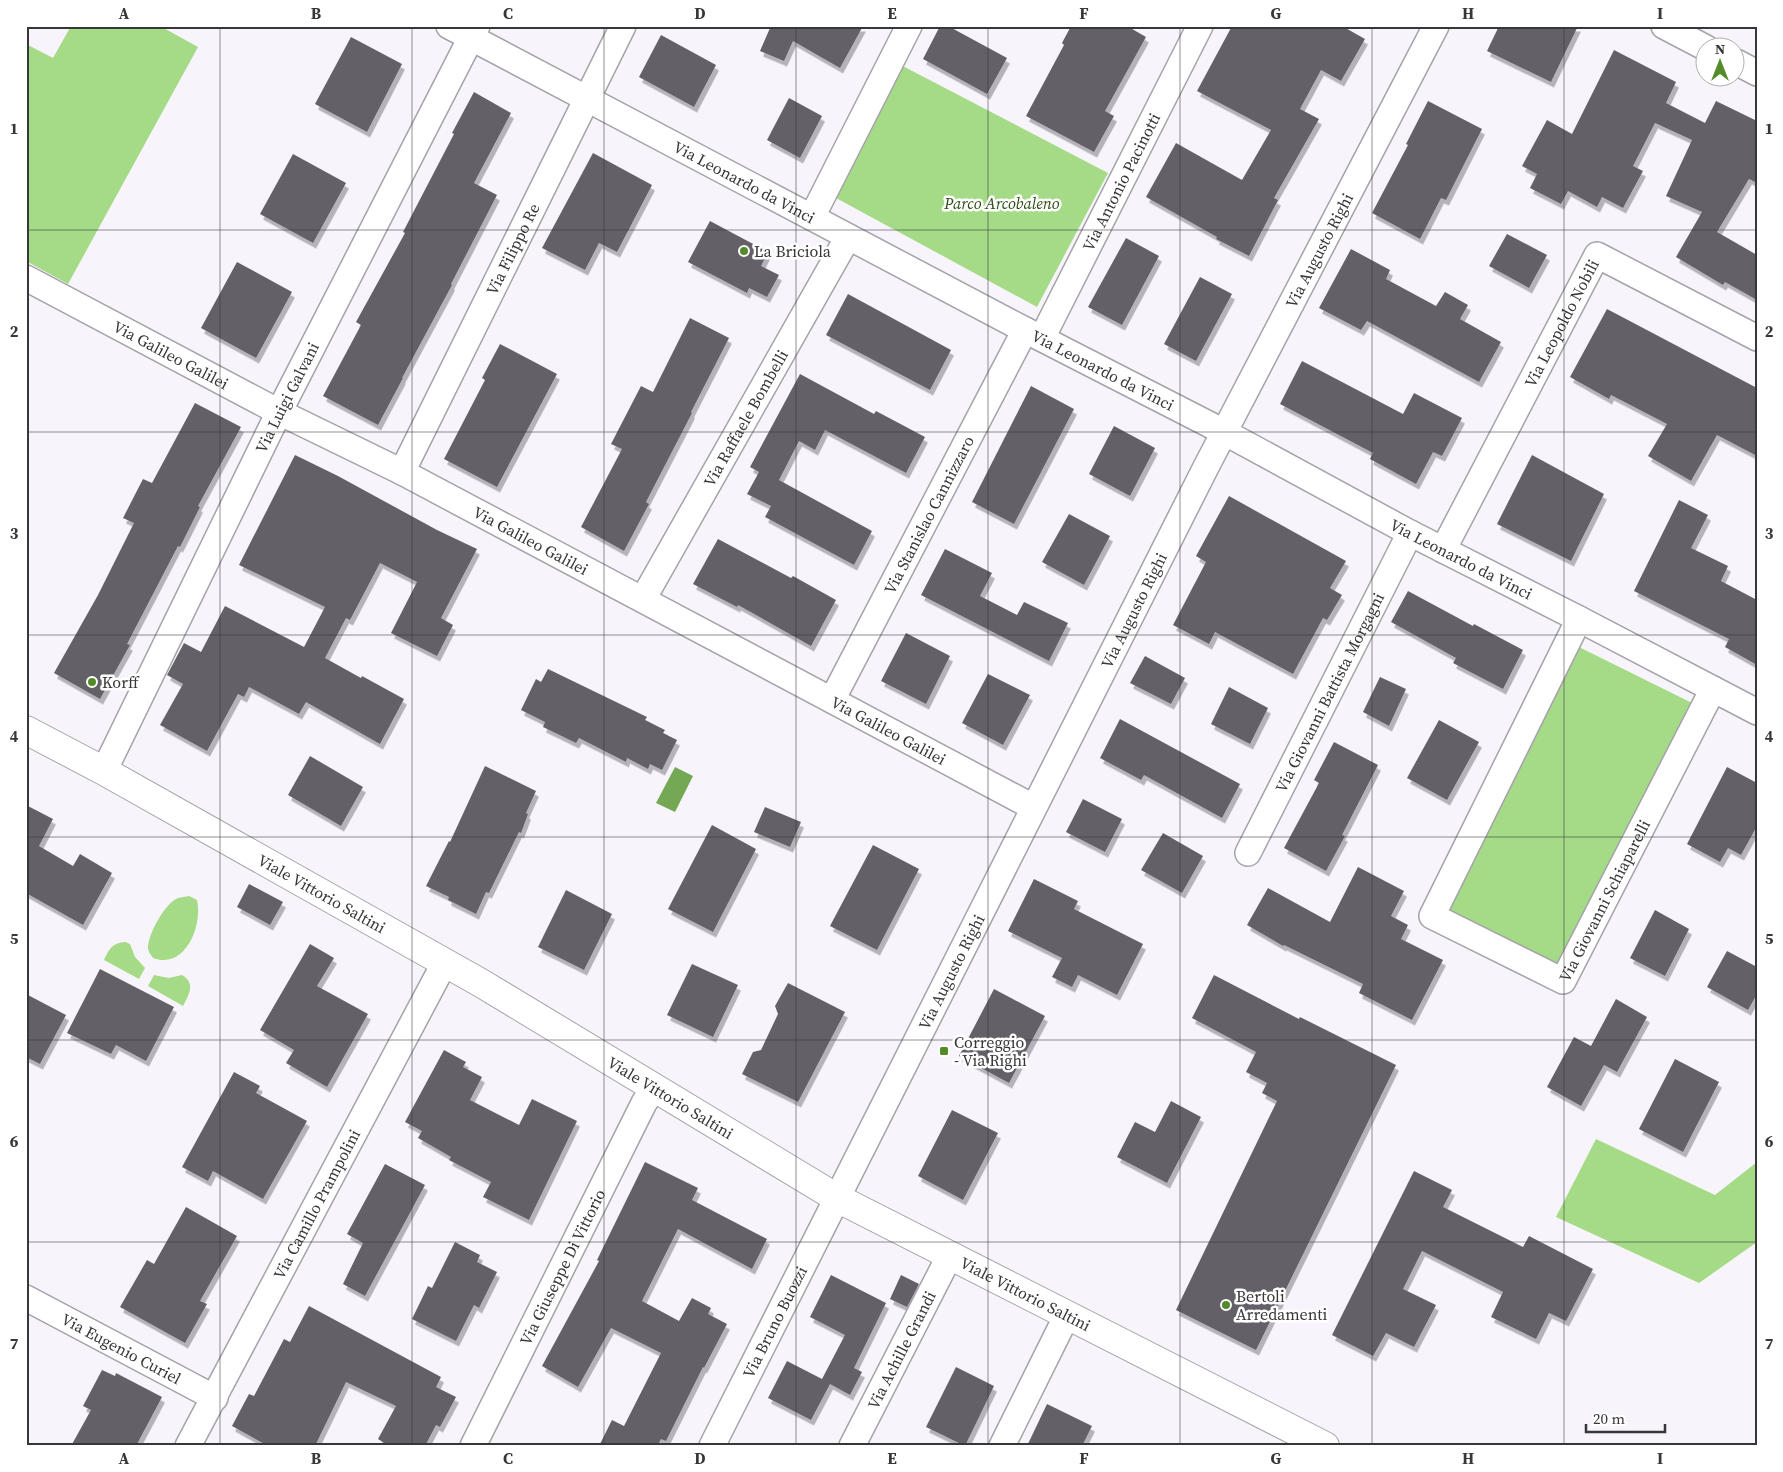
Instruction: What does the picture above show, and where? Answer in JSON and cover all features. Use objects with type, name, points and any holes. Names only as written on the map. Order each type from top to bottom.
[{"type":"street","name":"Via Leonardo da Vinci","points":[[449,26],[474,32],[587,99],[1224,432],[1443,550],[1757,712]]},
{"type":"street","name":"Via Filippo Re","points":[[402,472],[623,26]]},
{"type":"street","points":[[812,217],[909,26]]},
{"type":"street","name":"Via Antonio Pacinotti","points":[[1034,334],[1200,26]]},
{"type":"street","name":"Via Augusto Righi","points":[[837,1198],[1224,432],[1436,26]]},
{"type":"street","points":[[1664,26],[1696,43]]},
{"type":"street","name":"Via Luigi Galvani","points":[[104,771],[279,412],[474,32]]},
{"type":"street","name":"Via Raffaele Bombelli","points":[[643,600],[848,237]]},
{"type":"street","name":"Via Leopoldo Nobili","points":[[1443,550],[1598,256],[1757,338]]},
{"type":"street","name":"Via Galileo Galilei","points":[[26,278],[279,412],[402,472],[1033,807]]},
{"type":"street","name":"Via Stanislao Cannizzaro","points":[[832,700],[1034,334]]},
{"type":"street","name":"Via Giovanni Battista Morgagni","points":[[1248,853],[1410,532]]},
{"type":"street","name":"Via Giovanni Schiaparelli","points":[[1579,619],[1432,916],[1563,981],[1713,689]]},
{"type":"street","name":"Viale Vittorio Saltini","points":[[26,730],[104,771],[445,962],[837,1198],[1325,1446]]},
{"type":"street","name":"Via Camillo Prampolini","points":[[188,1446],[445,962]]},
{"type":"street","name":"Via Giuseppe Di Vittorio","points":[[473,1446],[644,1103],[654,1088]]},
{"type":"street","name":"Via Bruno Buozzi","points":[[712,1446],[837,1198]]},
{"type":"street","name":"Via Achille Grandi","points":[[852,1446],[950,1255]]},
{"type":"street","name":"Via Eugenio Curiel","points":[[26,1298],[215,1398]]},
{"type":"street","points":[[1002,1446],[1067,1315]]},
{"type":"green space","points":[[71,26],[160,26],[198,47],[68,284],[26,261],[26,44],[53,58]]},
{"type":"green space","name":"Parco Arcobaleno","points":[[895,62],[1108,173],[1037,307],[825,192]]},
{"type":"green space","points":[[1579,647],[1692,703],[1561,967],[1447,910]]},
{"type":"green space","points":[[189,896],[197,900],[198,910],[194,933],[189,943],[183,952],[174,958],[164,960],[153,958],[148,949],[151,935],[158,920],[173,901]]},
{"type":"green space","points":[[125,942],[130,944],[135,957],[145,968],[139,979],[104,960],[111,947]]},
{"type":"green space","points":[[154,975],[169,978],[182,975],[186,978],[190,989],[183,1006],[148,986]]},
{"type":"green space","points":[[1596,1139],[1715,1195],[1757,1162],[1757,1242],[1699,1283],[1556,1217]]},
{"type":"shaded area","points":[[675,767],[693,776],[675,812],[656,803]]},
{"type":"building","points":[[766,26],[863,26],[840,68],[793,41],[784,61],[760,51],[770,28]]},
{"type":"building","points":[[940,26],[948,26],[1007,58],[987,94],[923,59]]},
{"type":"building","points":[[1071,26],[1127,26],[1146,37],[1105,111],[1114,116],[1094,152],[1026,116],[1064,45],[1062,43]]},
{"type":"building","points":[[1232,26],[1342,26],[1365,39],[1341,81],[1321,70],[1300,109],[1319,119],[1274,198],[1278,200],[1249,256],[1216,239],[1217,237],[1146,197],[1176,143],[1242,180],[1271,130],[1197,91]]},
{"type":"building","points":[[1499,26],[1578,26],[1551,82],[1487,51]]},
{"type":"building","points":[[661,35],[716,65],[694,107],[639,77]]},
{"type":"building","points":[[351,37],[402,64],[367,132],[315,104]]},
{"type":"building","points":[[1614,50],[1676,82],[1666,103],[1705,123],[1716,101],[1757,121],[1757,183],[1749,179],[1717,232],[1757,255],[1757,300],[1725,282],[1723,285],[1676,257],[1702,212],[1666,196],[1692,140],[1655,123],[1633,166],[1643,171],[1623,208],[1602,197],[1597,207],[1568,191],[1561,204],[1530,188],[1537,174],[1522,166],[1547,120],[1572,134]]},
{"type":"building","points":[[474,92],[511,113],[474,183],[497,195],[378,425],[323,396],[361,325],[356,322],[405,233],[403,232]]},
{"type":"building","points":[[789,98],[822,116],[800,158],[767,140]]},
{"type":"building","points":[[1428,101],[1482,129],[1446,200],[1441,198],[1420,239],[1372,213],[1408,145],[1406,144]]},
{"type":"building","points":[[593,153],[652,185],[617,252],[599,243],[585,270],[542,248]]},
{"type":"building","points":[[293,154],[346,183],[313,243],[260,214]]},
{"type":"building","points":[[710,221],[768,252],[761,266],[779,275],[767,297],[749,288],[747,293],[688,262]]},
{"type":"building","points":[[1507,234],[1547,255],[1529,288],[1489,266]]},
{"type":"building","points":[[1126,238],[1159,256],[1122,325],[1088,307]]},
{"type":"building","points":[[1351,249],[1390,270],[1386,279],[1436,306],[1445,292],[1468,305],[1460,319],[1501,342],[1479,382],[1367,321],[1361,330],[1319,308]]},
{"type":"building","points":[[237,262],[292,292],[256,358],[201,328]]},
{"type":"building","points":[[1200,277],[1232,294],[1196,361],[1164,344]]},
{"type":"building","points":[[848,294],[951,350],[930,390],[826,335]]},
{"type":"building","points":[[1607,309],[1757,388],[1757,456],[1717,435],[1691,481],[1648,456],[1667,424],[1611,395],[1609,399],[1570,377]]},
{"type":"building","points":[[690,318],[729,338],[646,502],[649,504],[624,551],[581,527],[622,449],[611,444],[641,386],[653,392]]},
{"type":"building","points":[[500,344],[557,374],[497,487],[444,459],[485,380],[482,378]]},
{"type":"building","points":[[1302,361],[1403,414],[1414,393],[1462,418],[1442,456],[1433,452],[1416,484],[1370,459],[1373,453],[1280,404]]},
{"type":"building","points":[[800,374],[874,414],[876,411],[925,437],[906,473],[825,430],[815,450],[799,441],[779,480],[872,531],[854,565],[765,517],[771,506],[747,494],[759,472],[750,467]]},
{"type":"building","points":[[1031,386],[1074,409],[1014,524],[972,502]]},
{"type":"building","points":[[195,403],[241,427],[198,506],[200,507],[180,547],[178,546],[127,644],[130,645],[100,699],[54,673],[98,595],[134,523],[123,518],[143,479],[152,483]]},
{"type":"building","points":[[1114,426],[1155,448],[1130,496],[1089,474]]},
{"type":"building","points":[[295,455],[477,549],[441,618],[453,625],[437,656],[391,633],[417,582],[380,563],[350,620],[346,618],[325,658],[404,699],[380,744],[306,702],[299,714],[249,687],[244,697],[238,694],[207,751],[160,725],[183,684],[167,675],[184,643],[201,652],[225,606],[304,647],[325,607],[239,565]]},
{"type":"building","points":[[1532,455],[1604,494],[1571,561],[1497,524]]},
{"type":"building","points":[[1229,496],[1346,561],[1330,588],[1342,595],[1327,620],[1323,618],[1293,674],[1215,632],[1209,644],[1173,625],[1206,562],[1196,556]]},
{"type":"building","points":[[1679,500],[1708,515],[1691,548],[1728,566],[1721,581],[1757,600],[1757,665],[1725,647],[1729,639],[1634,591]]},
{"type":"building","points":[[1069,514],[1110,536],[1084,585],[1042,562]]},
{"type":"building","points":[[718,539],[791,578],[793,576],[836,600],[811,646],[738,605],[737,607],[693,584]]},
{"type":"building","points":[[945,549],[992,573],[980,596],[1017,615],[1024,602],[1068,623],[1049,661],[921,595]]},
{"type":"building","points":[[1408,591],[1523,650],[1503,689],[1453,663],[1456,658],[1391,622]]},
{"type":"building","points":[[906,633],[950,656],[926,704],[881,681]]},
{"type":"building","points":[[1145,656],[1185,678],[1171,704],[1130,683]]},
{"type":"building","points":[[548,669],[647,717],[645,720],[665,730],[663,733],[677,740],[662,770],[650,764],[648,769],[627,758],[626,762],[579,738],[576,743],[543,727],[545,722],[521,710],[536,679],[541,682]]},
{"type":"building","points":[[988,674],[1030,695],[1003,745],[962,723]]},
{"type":"building","points":[[1380,677],[1406,689],[1389,726],[1363,712]]},
{"type":"building","points":[[1229,687],[1268,708],[1250,744],[1211,724]]},
{"type":"building","points":[[1120,719],[1240,784],[1222,818],[1144,775],[1141,780],[1100,758]]},
{"type":"building","points":[[1439,720],[1479,742],[1447,800],[1407,778]]},
{"type":"building","points":[[1334,742],[1378,765],[1342,835],[1345,836],[1326,871],[1284,848],[1319,783],[1314,780]]},
{"type":"building","points":[[310,756],[363,787],[341,826],[288,795]]},
{"type":"building","points":[[485,766],[536,791],[526,813],[528,814],[521,833],[519,832],[489,893],[486,892],[476,914],[448,900],[449,897],[426,886],[450,842]]},
{"type":"building","points":[[1727,767],[1757,783],[1757,826],[1741,855],[1728,848],[1720,862],[1687,844]]},
{"type":"building","points":[[1083,799],[1122,819],[1105,852],[1066,832]]},
{"type":"building","points":[[26,805],[53,819],[39,846],[73,866],[80,854],[112,873],[83,925],[26,893]]},
{"type":"building","points":[[765,807],[801,822],[790,847],[754,832]]},
{"type":"building","points":[[712,825],[756,849],[713,932],[668,909]]},
{"type":"building","points":[[1163,833],[1203,856],[1182,893],[1141,870]]},
{"type":"building","points":[[873,845],[919,869],[877,950],[830,926]]},
{"type":"building","points":[[1358,867],[1404,891],[1391,916],[1408,925],[1401,939],[1443,960],[1412,1020],[1359,993],[1363,984],[1283,946],[1247,925],[1268,888],[1330,922]]},
{"type":"building","points":[[1034,879],[1078,901],[1074,909],[1143,944],[1117,995],[1078,975],[1072,987],[1052,977],[1062,958],[1008,931]]},
{"type":"building","points":[[249,884],[283,902],[270,925],[237,907]]},
{"type":"building","points":[[566,890],[612,914],[584,970],[538,947]]},
{"type":"building","points":[[1655,910],[1689,929],[1665,976],[1630,958]]},
{"type":"building","points":[[310,944],[334,958],[317,986],[368,1014],[327,1087],[286,1063],[294,1050],[260,1030]]},
{"type":"building","points":[[1727,951],[1757,967],[1757,994],[1748,1010],[1707,987]]},
{"type":"building","points":[[692,964],[738,985],[713,1037],[667,1015]]},
{"type":"building","points":[[100,969],[174,1007],[146,1061],[116,1045],[111,1054],[67,1033]]},
{"type":"building","points":[[1214,975],[1299,1019],[1300,1017],[1396,1065],[1256,1350],[1176,1310],[1277,1101],[1262,1093],[1267,1083],[1246,1072],[1256,1052],[1192,1018]]},
{"type":"building","points":[[788,983],[845,1012],[798,1102],[742,1074],[753,1052],[761,1050],[778,1014],[775,1006]]},
{"type":"building","points":[[994,989],[1045,1016],[1009,1083],[959,1056]]},
{"type":"building","points":[[26,994],[66,1015],[40,1064],[26,1057]]},
{"type":"building","points":[[1616,999],[1647,1017],[1617,1072],[1604,1065],[1581,1106],[1547,1087],[1574,1037],[1591,1046]]},
{"type":"building","points":[[444,1050],[466,1062],[463,1067],[482,1077],[470,1100],[519,1125],[532,1099],[577,1121],[529,1220],[483,1197],[491,1182],[449,1160],[451,1157],[418,1138],[422,1131],[405,1122]]},
{"type":"building","points":[[1675,1059],[1719,1082],[1683,1152],[1639,1129]]},
{"type":"building","points":[[234,1072],[260,1086],[256,1093],[307,1121],[263,1199],[213,1171],[208,1181],[182,1167]]},
{"type":"building","points":[[1171,1101],[1201,1117],[1167,1183],[1117,1157],[1135,1122],[1155,1132]]},
{"type":"building","points":[[952,1110],[998,1133],[963,1200],[918,1176]]},
{"type":"building","points":[[645,1162],[698,1188],[692,1200],[767,1239],[752,1269],[678,1229],[642,1301],[679,1321],[692,1298],[711,1308],[708,1314],[727,1324],[666,1441],[661,1439],[659,1443],[664,1446],[599,1446],[612,1420],[624,1426],[661,1353],[611,1328],[578,1387],[542,1366],[599,1261],[597,1260]]},
{"type":"building","points":[[385,1164],[425,1185],[365,1296],[343,1284],[363,1243],[347,1234]]},
{"type":"building","points":[[1414,1171],[1452,1190],[1443,1207],[1523,1247],[1529,1236],[1593,1269],[1566,1321],[1549,1313],[1536,1339],[1491,1317],[1503,1292],[1422,1251],[1403,1289],[1436,1305],[1414,1347],[1386,1333],[1373,1356],[1332,1335]]},
{"type":"building","points":[[186,1207],[237,1236],[200,1301],[207,1304],[185,1343],[120,1307],[147,1260],[154,1264]]},
{"type":"building","points":[[455,1242],[480,1255],[477,1262],[497,1272],[479,1308],[474,1305],[456,1341],[412,1319],[428,1286],[432,1288]]},
{"type":"building","points":[[831,1275],[886,1303],[854,1368],[862,1372],[850,1395],[830,1384],[811,1420],[768,1398],[787,1361],[822,1379],[845,1335],[810,1317]]},
{"type":"building","points":[[901,1275],[919,1284],[907,1307],[890,1299]]},
{"type":"building","points":[[309,1306],[441,1377],[436,1387],[456,1397],[440,1427],[436,1425],[425,1446],[389,1446],[378,1439],[396,1406],[346,1382],[315,1446],[268,1446],[232,1426],[249,1394],[254,1396],[284,1339],[290,1342]]},
{"type":"building","points":[[956,1367],[994,1386],[965,1446],[926,1427]]},
{"type":"building","points":[[102,1370],[115,1376],[116,1373],[162,1397],[136,1446],[71,1446],[91,1410],[83,1406]]},
{"type":"building","points":[[1047,1404],[1092,1426],[1082,1446],[1027,1446]]},
{"type":"place","name":"La Briciola","points":[[744,251]]},
{"type":"place","name":"Korff","points":[[92,682]]},
{"type":"place","name":"Correggio - Via Righi","points":[[944,1051]]},
{"type":"place","name":"Bertoli Arredamenti","points":[[1226,1305]]}]
